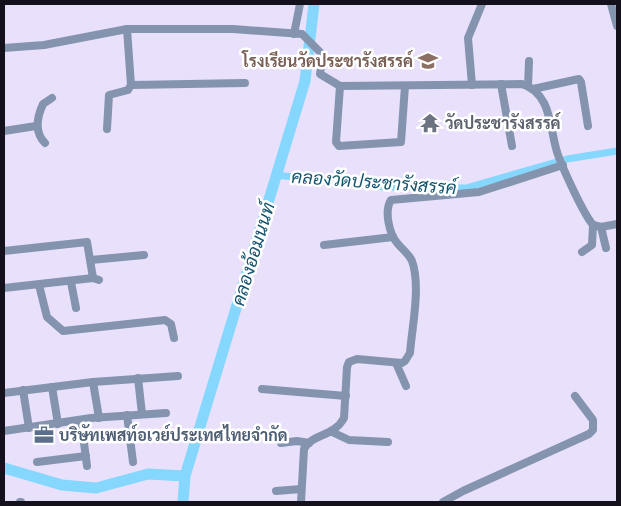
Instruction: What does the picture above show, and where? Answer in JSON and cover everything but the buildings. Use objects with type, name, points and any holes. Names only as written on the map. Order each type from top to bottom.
[{"type":"street","points":[[294,34],[300,4]]},
{"type":"street","points":[[472,85],[468,38],[482,4]]},
{"type":"street","points":[[611,4],[617,26]]},
{"type":"street","points":[[107,129],[110,95],[128,90],[132,85],[127,29]]},
{"type":"street","points":[[4,48],[44,45],[127,29],[233,29],[302,34],[323,55],[320,74],[340,86],[516,83],[531,88],[543,100],[552,126],[554,142],[562,163],[597,226],[606,248]]},
{"type":"street","points":[[529,62],[531,88]]},
{"type":"street","points":[[531,88],[579,79],[588,126]]},
{"type":"street","points":[[132,85],[245,83]]},
{"type":"street","points":[[501,84],[512,146]]},
{"type":"street","points":[[340,86],[336,142],[339,146],[401,142],[405,86]]},
{"type":"street","points":[[45,143],[36,126],[43,104],[52,98]]},
{"type":"street","points":[[4,131],[36,126]]},
{"type":"street","points":[[300,502],[304,449],[309,443],[337,429],[344,418],[347,367],[349,362],[357,359],[396,363],[405,361],[410,353],[415,286],[411,259],[393,237],[388,207],[394,200],[479,192],[562,163]]},
{"type":"street","points":[[597,226],[617,224]]},
{"type":"street","points":[[582,252],[592,245],[597,226]]},
{"type":"street","points":[[324,245],[393,237]]},
{"type":"street","points":[[4,251],[83,242],[88,244],[96,279],[4,288]]},
{"type":"street","points":[[91,260],[144,256]]},
{"type":"street","points":[[71,282],[76,308]]},
{"type":"street","points":[[39,285],[47,317],[63,331],[165,320],[170,324],[174,338]]},
{"type":"street","points":[[396,363],[406,386]]},
{"type":"street","points":[[4,393],[93,382],[178,376]]},
{"type":"street","points":[[138,378],[142,414]]},
{"type":"street","points":[[93,382],[99,418]]},
{"type":"street","points":[[52,387],[58,424]]},
{"type":"street","points":[[262,389],[346,396]]},
{"type":"street","points":[[23,390],[29,428]]},
{"type":"street","points":[[443,502],[463,491],[589,434],[593,430],[593,420],[575,396]]},
{"type":"street","points":[[4,431],[99,418],[166,413]]},
{"type":"street","points":[[127,415],[134,462]]},
{"type":"street","points":[[81,420],[87,466]]},
{"type":"street","points":[[332,432],[349,440],[388,442]]},
{"type":"street","points":[[281,443],[297,441],[309,443]]},
{"type":"street","points":[[37,462],[86,456]]},
{"type":"street","points":[[276,491],[302,489]]},
{"type":"waterway","name":"คลองอ้อมนนท์","points":[[183,502],[185,476],[305,81],[314,4]]},
{"type":"waterway","name":"คลองวัดประชารังสรรค์","points":[[276,175],[384,187],[466,188],[567,159],[617,151]]},
{"type":"waterway","points":[[4,468],[62,485],[96,488],[148,474],[185,476]]},
{"type":"place","name":"โรงเรียนวัดประชารังสรรค์","points":[[428,61]]},
{"type":"place","name":"วัดประชารังสรรค์","points":[[430,123]]},
{"type":"place","name":"บริษัทเพสท์อเวย์ประเทศไทยจำกัด","points":[[44,435]]}]
